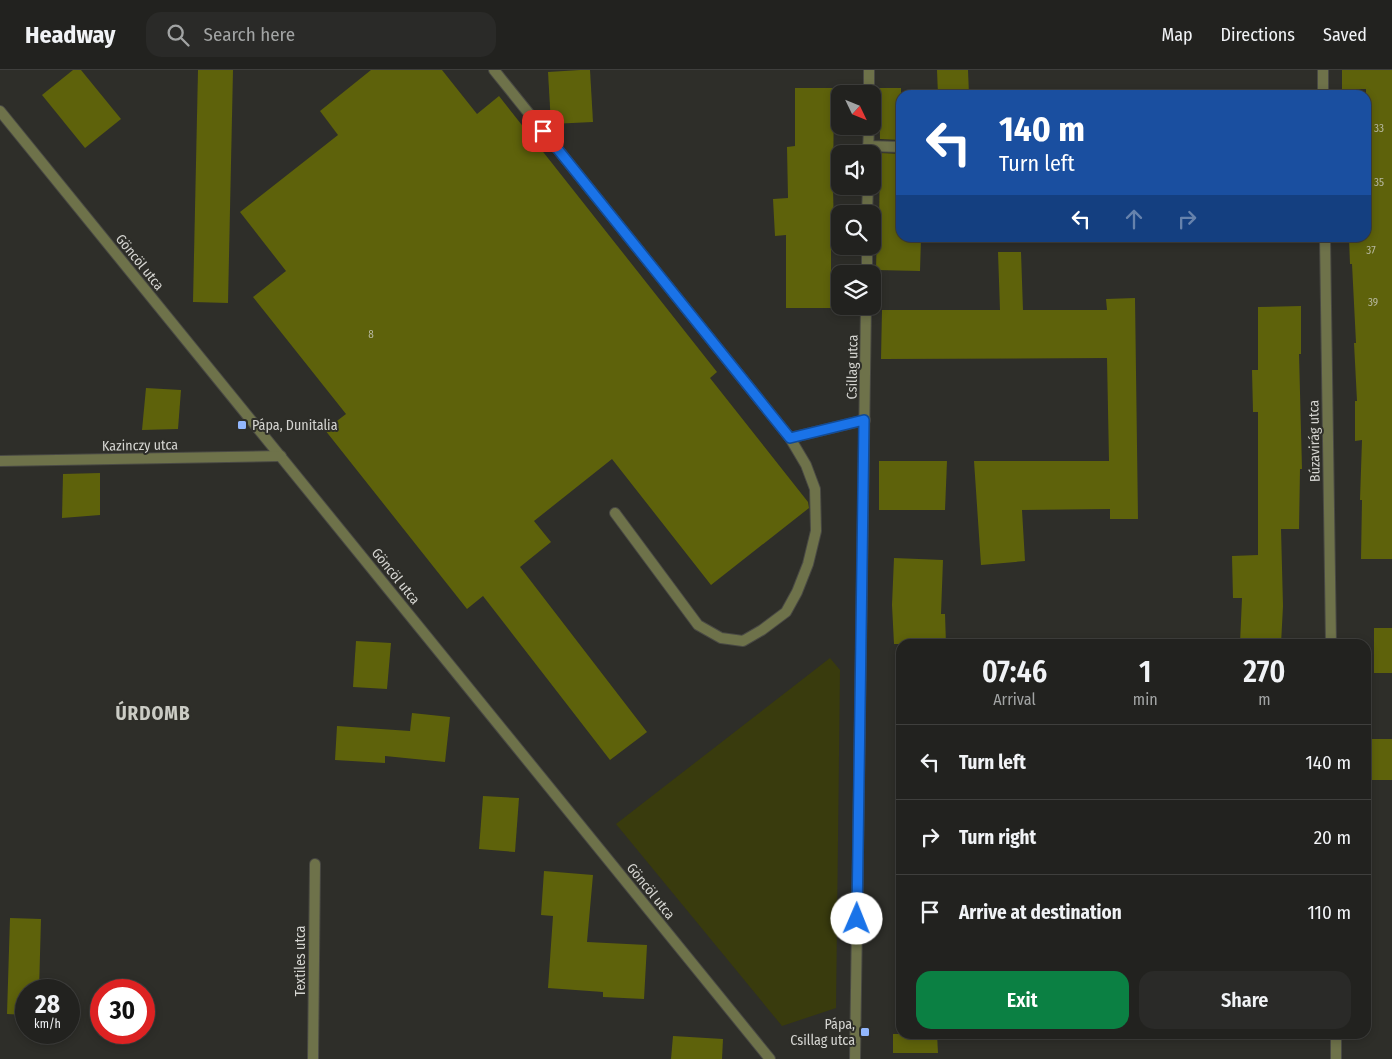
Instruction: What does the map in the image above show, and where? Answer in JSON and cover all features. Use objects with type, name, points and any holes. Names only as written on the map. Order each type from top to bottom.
[{"type":"street","points":[[494,70],[790,438],[806,464],[815,489],[816,531],[808,564],[797,592],[786,612],[762,630],[742,641],[721,638],[698,625],[615,513]]},
{"type":"street","points":[[869,85],[870,70]]},
{"type":"street","points":[[1323,70],[1323,90]]},
{"type":"street","name":"Göncöl utca","points":[[0,111],[770,1059]]},
{"type":"street","points":[[881,149],[896,147]]},
{"type":"street","name":"Búzavirág utca","points":[[1325,242],[1331,639]]},
{"type":"street","name":"Csillag utca","points":[[855,1059],[866,315]]},
{"type":"street","points":[[790,438],[864,420]]},
{"type":"street","name":"Kazinczy utca","points":[[0,461],[281,456]]},
{"type":"street","name":"Textiles utca","points":[[313,1059],[315,864]]},
{"type":"street","points":[[1336,1039],[1336,1059]]},
{"type":"shaded area","points":[[830,658],[840,670],[836,1008],[782,1026],[616,824]]},
{"type":"building","points":[[73,70],[81,70],[121,119],[85,148],[42,95]]},
{"type":"building","points":[[198,70],[233,70],[228,303],[193,302]]},
{"type":"building","points":[[371,70],[442,70],[477,114],[499,96],[717,372],[710,378],[808,502],[809,508],[711,585],[612,459],[534,521],[551,542],[520,567],[647,732],[610,760],[483,596],[467,609],[325,430],[346,414],[253,297],[286,271],[240,212],[338,135],[320,111]]},
{"type":"building","points":[[590,70],[593,122],[551,124],[548,72]]},
{"type":"building","points":[[937,70],[968,70],[969,90],[938,90]]},
{"type":"building","points":[[1342,70],[1392,70],[1392,559],[1361,559],[1362,440],[1355,441],[1355,401],[1357,401],[1354,343],[1356,343],[1349,242],[1371,242],[1371,90],[1342,89]]},
{"type":"building","points":[[795,88],[831,88],[831,135],[834,135],[833,145],[831,145],[831,195],[833,195],[833,205],[831,205],[831,308],[786,308],[786,235],[775,236],[773,199],[788,198],[787,147],[795,146]]},
{"type":"building","points":[[881,88],[901,88],[901,90],[896,90],[896,140],[880,139]]},
{"type":"building","points":[[881,153],[896,154],[896,242],[921,242],[920,271],[881,270],[881,265],[876,265],[876,255],[881,255],[881,205],[879,205]]},
{"type":"building","points":[[998,252],[1021,252],[1023,310],[1107,310],[1106,299],[1135,298],[1138,519],[1110,519],[1110,509],[1022,510],[1025,561],[981,565],[974,461],[1109,461],[1107,358],[881,359],[882,310],[1000,310]]},
{"type":"building","points":[[1301,306],[1301,354],[1299,354],[1302,469],[1300,469],[1299,529],[1281,529],[1283,606],[1281,639],[1240,639],[1242,598],[1233,598],[1232,556],[1258,555],[1258,412],[1253,412],[1252,370],[1258,370],[1258,307]]},
{"type":"building","points":[[146,388],[181,390],[178,429],[142,430]]},
{"type":"building","points":[[879,461],[947,461],[945,510],[879,510]]},
{"type":"building","points":[[100,473],[100,515],[62,518],[63,474]]},
{"type":"building","points":[[894,558],[943,560],[941,614],[945,614],[946,639],[896,639],[896,644],[894,644],[892,605]]},
{"type":"building","points":[[1374,628],[1392,628],[1392,673],[1374,673]]},
{"type":"building","points":[[356,641],[391,643],[387,689],[353,687]]},
{"type":"building","points":[[412,713],[450,717],[445,762],[385,756],[385,763],[335,760],[337,726],[410,731]]},
{"type":"building","points":[[1372,739],[1392,739],[1392,780],[1372,780]]},
{"type":"building","points":[[483,796],[519,798],[515,852],[479,849]]},
{"type":"building","points":[[544,871],[593,875],[587,942],[647,945],[644,999],[603,997],[603,992],[548,988],[553,916],[541,915]]},
{"type":"building","points":[[10,918],[41,919],[39,979],[15,979],[15,1014],[7,1014]]},
{"type":"building","points":[[893,1034],[896,1034],[896,1039],[937,1039],[938,1053],[893,1053]]},
{"type":"building","points":[[673,1036],[723,1039],[722,1059],[671,1059]]},
{"type":"place","name":"Pápa, Dunitalia","points":[[242,425]]},
{"type":"place","name":"Pápa, Csillag utca","points":[[865,1032]]},
{"type":"district","name":"ÚRDOMB","points":[[153,713]]},
{"type":"route","points":[[543,131],[790,438],[864,420],[857,919]]}]
